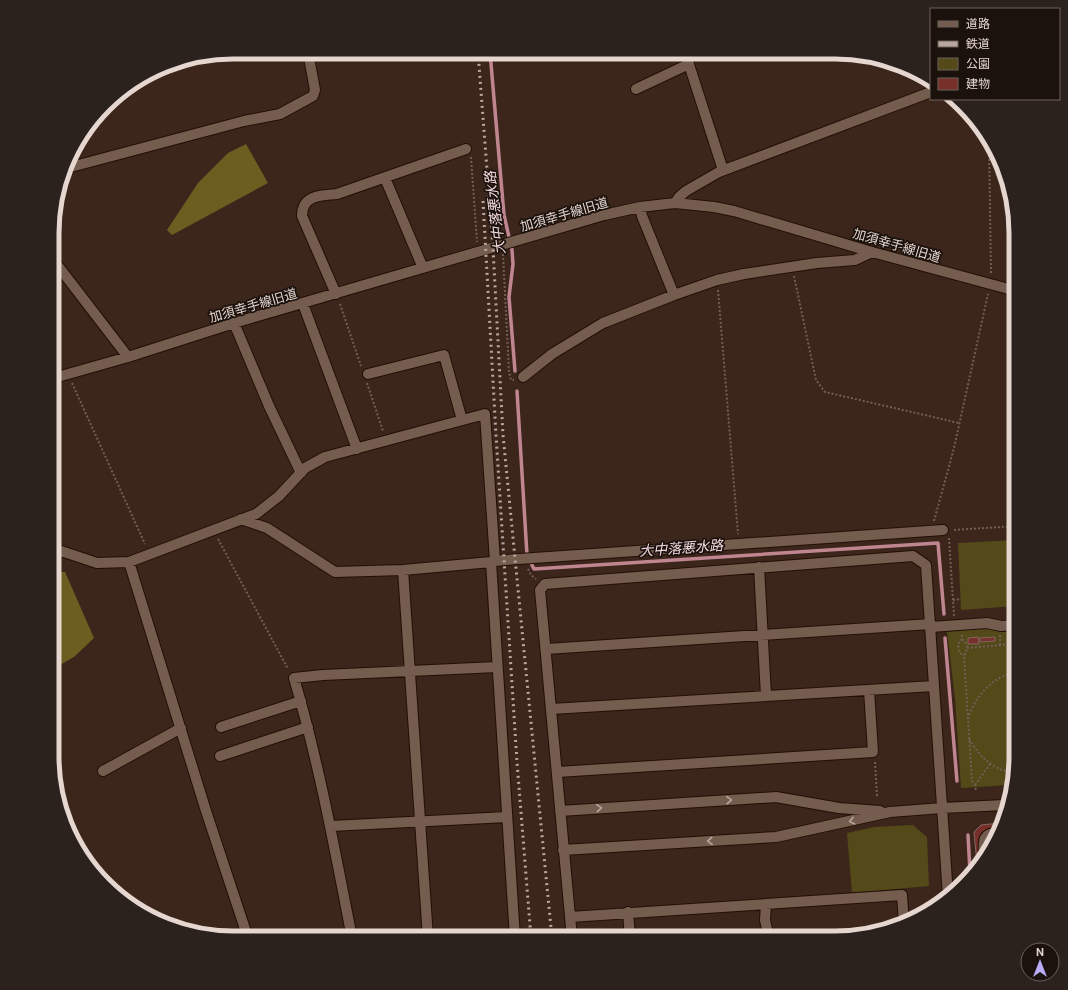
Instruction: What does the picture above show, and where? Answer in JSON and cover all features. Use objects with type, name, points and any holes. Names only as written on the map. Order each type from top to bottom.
[{"type":"street","points":[[72,167],[244,121],[280,114],[313,96],[315,90],[309,59]]},
{"type":"street","points":[[687,59],[723,170]]},
{"type":"street","points":[[636,89],[689,64]]},
{"type":"street","points":[[675,203],[686,191],[723,170],[930,92]]},
{"type":"street","points":[[336,294],[302,216],[304,204],[309,199],[337,194],[466,149]]},
{"type":"street","points":[[385,178],[423,268]]},
{"type":"street","name":"加須幸手線旧道","points":[[59,377],[128,357],[234,323],[604,215],[640,207],[675,203],[714,207],[734,211],[872,252],[1009,289]]},
{"type":"street","points":[[640,207],[642,216],[674,295]]},
{"type":"street","points":[[523,377],[552,354],[603,323],[674,295],[717,280],[744,274],[855,260],[872,252]]},
{"type":"street","points":[[59,267],[128,357]]},
{"type":"street","points":[[303,304],[357,449]]},
{"type":"street","points":[[234,323],[269,406],[301,473]]},
{"type":"street","points":[[368,374],[444,355],[462,420]]},
{"type":"street","points":[[59,551],[97,563],[129,562],[212,529],[256,514],[279,496],[305,468],[324,457],[485,414],[497,667],[515,931]]},
{"type":"street","points":[[241,519],[267,528],[335,572],[403,570],[505,560],[945,530]]},
{"type":"street","points":[[571,931],[563,850],[558,772],[540,590],[545,584],[913,556],[926,564],[942,808],[949,888]]},
{"type":"street","points":[[129,562],[246,931]]},
{"type":"street","points":[[759,567],[766,696]]},
{"type":"street","points":[[403,570],[428,931]]},
{"type":"street","points":[[546,649],[762,634],[987,623],[1009,626]]},
{"type":"street","points":[[351,931],[331,826],[308,727],[294,678],[323,675],[497,667]]},
{"type":"street","points":[[551,709],[934,686]]},
{"type":"street","points":[[558,772],[873,752],[869,690]]},
{"type":"street","points":[[221,727],[300,701]]},
{"type":"street","points":[[220,756],[308,727]]},
{"type":"street","points":[[103,771],[181,728]]},
{"type":"street","points":[[560,811],[776,797],[839,808],[890,812]]},
{"type":"street","points":[[563,850],[776,837],[890,812],[1002,805]]},
{"type":"street","points":[[331,826],[507,817]]},
{"type":"street","points":[[984,848],[983,840],[992,833]]},
{"type":"street","points":[[570,917],[902,895],[904,917]]},
{"type":"street","points":[[766,904],[765,920],[767,931]]},
{"type":"street","points":[[628,912],[629,931]]},
{"type":"path","points":[[466,149],[471,150],[477,244]]},
{"type":"path","points":[[930,531],[943,490],[991,284],[989,152]]},
{"type":"path","points":[[503,245],[509,372],[511,380],[523,377]]},
{"type":"path","points":[[792,267],[816,380],[825,392],[959,423]]},
{"type":"path","points":[[717,280],[738,544]]},
{"type":"path","points":[[68,374],[150,554]]},
{"type":"path","points":[[954,617],[945,530],[1009,526]]},
{"type":"path","points":[[212,529],[294,678]]},
{"type":"path","points":[[953,600],[961,598]]},
{"type":"path","points":[[962,633],[962,639],[967,648],[964,656],[969,738],[972,780],[976,791]]},
{"type":"path","points":[[1000,634],[1000,645]]},
{"type":"path","points":[[962,639],[958,644],[959,652],[964,656]]},
{"type":"path","points":[[967,648],[1009,644]]},
{"type":"path","points":[[968,720],[975,702],[987,687],[1005,674],[1009,673]]},
{"type":"path","points":[[969,738],[982,758],[990,764],[1009,772]]},
{"type":"path","points":[[873,752],[875,758],[877,796]]},
{"type":"path","points":[[975,785],[990,764]]},
{"type":"green space","points":[[1009,540],[1009,607],[961,610],[958,543]]},
{"type":"green space","points":[[986,628],[1000,632],[1009,631],[1009,768],[1007,785],[961,788],[955,699],[947,631]]},
{"type":"green space","points":[[913,825],[927,837],[929,886],[852,893],[847,833],[874,827]]},
{"type":"shaded area","points":[[246,144],[268,183],[172,235],[167,230],[198,183],[228,153]]},
{"type":"shaded area","points":[[59,572],[65,572],[94,638],[74,657],[59,666]]},
{"type":"shaded area","points":[[59,744],[61,760],[59,764]]},
{"type":"building","points":[[978,637],[979,644],[968,644],[968,638]]},
{"type":"building","points":[[995,637],[995,641],[980,642],[980,638]]},
{"type":"building","points":[[996,824],[986,844],[976,858],[974,832],[981,825]]},
{"type":"waterway","name":"大中落悪水路","points":[[491,59],[504,215],[512,250],[513,264],[509,297],[515,371]]},
{"type":"waterway","name":"大中落悪水路","points":[[517,391],[527,555],[534,569],[938,543],[944,614]]},
{"type":"waterway","name":"大中落悪水路","points":[[945,638],[957,781]]},
{"type":"waterway","name":"大中落悪水路","points":[[968,835],[970,867]]},
{"type":"railway","points":[[479,59],[493,248],[503,435],[551,931]]},
{"type":"railway","points":[[483,201],[517,762],[530,931]]}]
